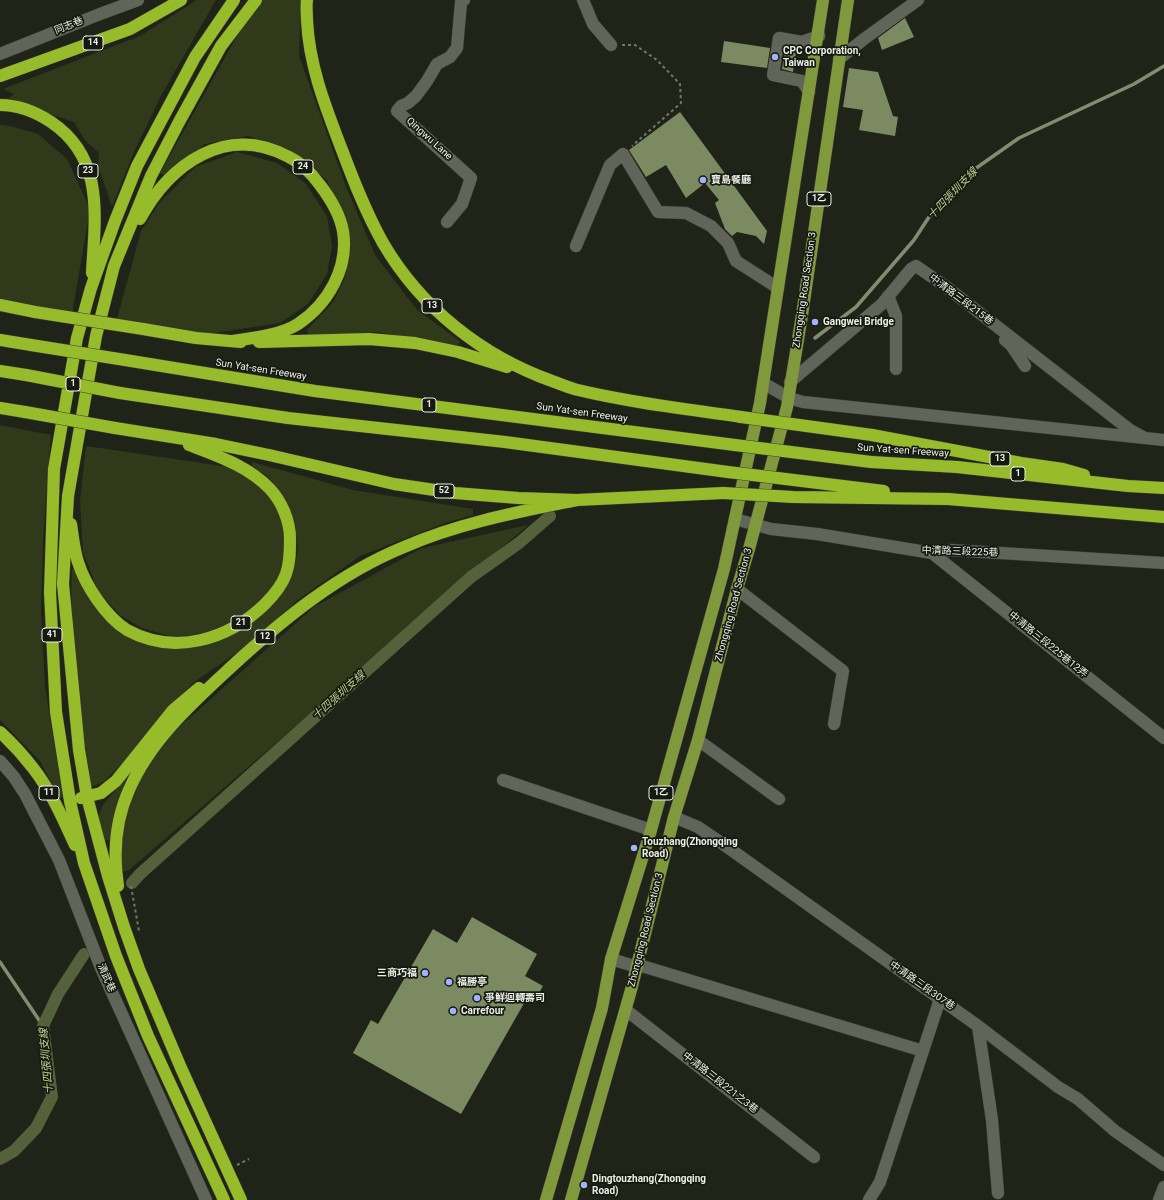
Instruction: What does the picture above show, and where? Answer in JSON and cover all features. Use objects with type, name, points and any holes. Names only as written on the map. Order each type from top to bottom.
[{"type":"highway","name":"14","points":[[0,76],[130,29],[181,0]]},
{"type":"highway","points":[[91,288],[137,166],[195,57],[234,0]]},
{"type":"highway","points":[[241,1200],[178,1061],[124,927],[93,822],[78,750],[63,584],[68,496],[96,336],[114,266],[151,176],[179,122],[221,46],[256,0]]},
{"type":"highway","name":"13","points":[[307,0],[308,36],[312,61],[323,98],[364,207],[384,244],[407,278],[426,300],[474,342],[497,356],[538,376],[576,389],[625,400],[872,435],[1021,463],[1062,469],[1128,486]]},
{"type":"highway","name":"23","points":[[0,104],[29,110],[42,116],[62,129],[76,145],[84,159],[93,183],[96,214],[91,288]]},
{"type":"highway","name":"24","points":[[114,266],[149,203],[170,177],[189,161],[209,151],[227,146],[247,145],[268,148],[290,157],[311,173],[328,196],[337,212],[343,231],[343,253],[340,270],[334,286],[320,306],[297,325],[268,336],[233,341]]},
{"type":"highway","name":"41","points":[[70,801],[56,712],[52,642],[50,592],[54,469],[77,338],[91,288]]},
{"type":"highway","points":[[0,305],[196,338],[266,343],[369,339],[415,343],[458,352],[538,376]]},
{"type":"highway","name":"Sun Yat-sen Freeway","points":[[0,340],[315,391],[734,445],[872,462],[957,467],[1128,486],[1164,488]]},
{"type":"highway","name":"1","points":[[0,370],[120,393],[288,418],[505,442],[728,472],[948,499],[1164,517]]},
{"type":"highway","points":[[0,408],[169,437]]},
{"type":"highway","name":"21","points":[[68,496],[74,544],[78,562],[85,578],[109,615],[127,629],[144,637],[162,642],[183,644],[198,642],[219,635],[243,622],[273,596],[286,575],[290,554],[290,529],[281,503],[270,489],[256,477],[231,461],[169,437]]},
{"type":"highway","name":"52","points":[[169,437],[216,444],[270,455],[394,484],[455,493],[518,498],[577,500],[723,493],[948,499]]},
{"type":"highway","name":"12","points":[[124,927],[115,867],[115,852],[120,814],[129,790],[143,765],[161,739],[183,713],[241,658],[320,593],[356,570],[402,547],[449,529],[493,517],[577,500]]},
{"type":"highway","points":[[224,1200],[148,1036],[116,956],[84,863],[70,801],[101,793],[109,788],[178,705],[193,692],[241,658]]},
{"type":"highway","name":"11","points":[[0,732],[34,769],[55,803],[84,863]]},
{"type":"main road","name":"Zhongqing Road Section 3","points":[[546,1200],[602,1008],[611,959],[651,830],[724,569],[763,383],[823,0]]},
{"type":"main road","name":"Zhongqing Road Section 3","points":[[571,1200],[626,1010],[674,817],[698,740],[788,398],[803,308],[848,0]]},
{"type":"street","name":"同志巷","points":[[0,54],[138,0]]},
{"type":"street","name":"Qingwu Lane","points":[[447,222],[462,204],[471,178],[397,111],[401,106],[416,96],[437,64],[450,57],[457,48],[461,2],[464,0]]},
{"type":"street","points":[[583,0],[593,24],[611,45]]},
{"type":"street","points":[[839,59],[918,0]]},
{"type":"street","points":[[809,92],[802,81],[773,75],[775,57],[779,38],[802,42],[818,34]]},
{"type":"street","points":[[576,246],[610,164],[623,154],[658,212],[686,213],[711,226],[728,243],[736,261],[778,288]]},
{"type":"street","name":"中清路三段215巷","points":[[790,382],[882,304],[911,269],[916,266],[961,298],[1130,430],[1143,438]]},
{"type":"street","points":[[888,296],[896,316],[896,369]]},
{"type":"street","points":[[961,298],[959,305],[1011,345],[1025,366]]},
{"type":"street","points":[[763,383],[788,398],[811,403],[1164,440]]},
{"type":"street","name":"中清路三段225巷","points":[[735,519],[772,529],[817,534],[932,553],[951,550],[1164,563]]},
{"type":"street","name":"中清路三段225巷12弄","points":[[932,553],[1164,738]]},
{"type":"street","points":[[737,590],[843,671],[834,724]]},
{"type":"street","points":[[698,740],[779,799]]},
{"type":"street","name":"清武巷","points":[[0,761],[14,777],[25,794],[59,860],[101,968],[206,1200]]},
{"type":"street","points":[[503,780],[651,830]]},
{"type":"street","name":"中清路三段307巷","points":[[674,817],[698,827],[723,844],[978,1026],[1058,1087],[1078,1099],[1115,1131],[1164,1165]]},
{"type":"street","points":[[611,959],[637,967],[646,967],[923,1051]]},
{"type":"street","points":[[869,1200],[880,1182],[940,999]]},
{"type":"street","name":"中清路三段221之3巷","points":[[626,1010],[814,1157]]},
{"type":"street","points":[[978,1026],[992,1120],[998,1193]]},
{"type":"street","points":[[1159,1200],[1164,1187]]},
{"type":"path","points":[[611,45],[635,45],[657,60],[680,84],[681,103],[623,154]]},
{"type":"path","points":[[130,883],[139,931]]},
{"type":"green space","points":[[197,0],[216,0],[162,94],[133,154],[112,207],[98,165],[99,153],[85,140],[74,122],[7,100],[14,94],[3,89],[140,36]]},
{"type":"green space","points":[[263,0],[301,0],[299,56],[345,184],[375,255],[417,310],[460,341],[457,347],[378,332],[309,336],[307,330],[334,301],[346,275],[350,234],[327,180],[292,152],[248,136],[205,144],[164,175],[160,173],[241,29]]},
{"type":"green space","points":[[0,125],[10,126],[38,134],[67,159],[90,209],[72,314],[0,302]]},
{"type":"green space","points":[[237,152],[277,163],[305,183],[327,216],[332,246],[327,274],[308,304],[280,323],[199,335],[117,319],[141,231],[160,202],[195,167]]},
{"type":"green space","points":[[0,425],[51,435],[43,539],[41,612],[45,687],[63,797],[59,798],[40,761],[0,720]]},
{"type":"green space","points":[[86,446],[229,467],[257,482],[275,501],[290,545],[281,578],[262,605],[223,629],[176,638],[142,628],[120,615],[98,591],[83,552],[80,501]]},
{"type":"green space","points":[[252,462],[353,490],[473,509],[473,515],[445,523],[360,556],[299,599],[244,648],[194,682],[160,717],[131,754],[105,781],[91,787],[76,678],[72,624],[72,569],[77,569],[130,632],[172,647],[217,641],[246,627],[268,609],[285,588],[294,569],[298,549],[294,520],[283,496],[268,477],[252,466]]},
{"type":"green space","points":[[528,525],[129,870],[122,872],[121,847],[124,816],[141,775],[176,730],[314,607],[422,548]]},
{"type":"green space","points":[[125,780],[128,783],[111,839],[104,841],[99,816],[100,812],[109,797]]},
{"type":"building","points":[[905,18],[914,37],[882,50],[878,38]]},
{"type":"building","points":[[724,41],[770,48],[767,68],[721,62]]},
{"type":"building","points":[[785,50],[796,52],[793,72],[782,69]]},
{"type":"building","points":[[849,68],[878,72],[893,116],[898,117],[895,136],[859,130],[863,110],[843,107]]},
{"type":"building","name":"寶島餐廳","points":[[680,112],[767,231],[764,244],[756,236],[737,232],[732,236],[725,229],[715,203],[719,200],[705,183],[686,198],[666,165],[646,177],[629,150]]},
{"type":"building","name":"Carrefour","points":[[472,917],[537,954],[525,976],[543,986],[534,1002],[527,998],[461,1114],[353,1053],[371,1020],[378,1024],[433,929],[457,943]]},
{"type":"waterway","name":"十四張圳支線","points":[[815,338],[856,307],[914,240],[929,217],[972,171],[1019,138],[1134,84],[1164,66]]},
{"type":"waterway","name":"十四張圳支線","points":[[132,883],[140,874],[471,577],[519,543],[550,516]]},
{"type":"waterway","name":"十四張圳支線","points":[[0,1159],[14,1151],[36,1128],[52,1097],[43,1026],[58,994],[84,954]]},
{"type":"waterway","points":[[0,962],[43,1026]]},
{"type":"place","name":"CPC Corporation, Taiwan","points":[[775,57]]},
{"type":"place","name":"寶島餐廳","points":[[703,180]]},
{"type":"place","name":"Gangwei Bridge","points":[[815,322]]},
{"type":"place","name":"Touzhang(Zhongqing Road)","points":[[634,848]]},
{"type":"place","name":"三商巧福","points":[[425,973]]},
{"type":"place","name":"福勝亭","points":[[449,982]]},
{"type":"place","name":"爭鮮迴轉壽司","points":[[477,998]]},
{"type":"place","name":"Carrefour","points":[[453,1011]]},
{"type":"place","name":"Dingtouzhang(Zhongqing Road)","points":[[584,1185]]}]
